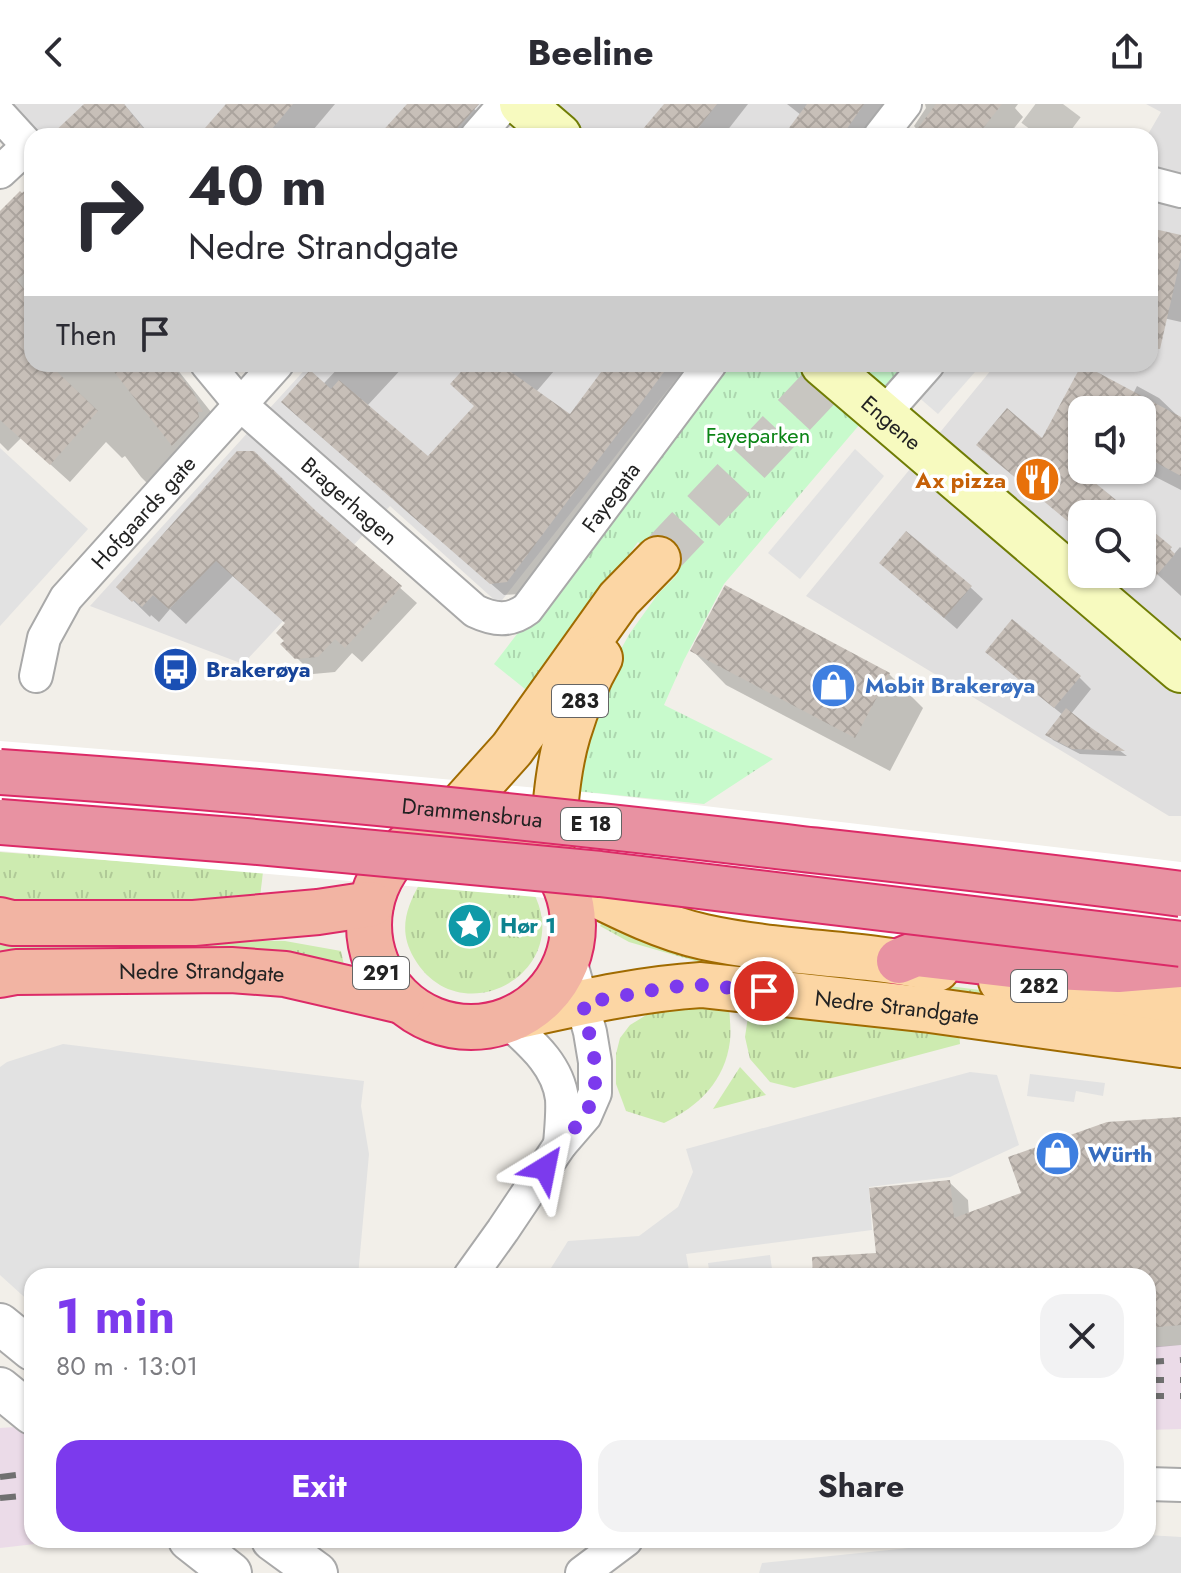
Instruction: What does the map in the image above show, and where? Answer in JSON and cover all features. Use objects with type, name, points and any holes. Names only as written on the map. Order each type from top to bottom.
[{"type":"highway","name":"Drammensbrua","points":[[0,772],[605,825],[1181,894]]},
{"type":"highway","name":"E 18","points":[[0,822],[600,874],[1181,944]]},
{"type":"highway","name":"291","points":[[472,823],[501,827],[536,846],[556,869],[570,897],[573,937],[561,974],[536,1005],[513,1019],[485,1027],[463,1028],[420,1015],[388,985],[377,967],[371,946],[371,904],[383,872],[408,845],[442,827],[472,823]]},
{"type":"highway","points":[[0,920],[12,923],[194,923],[306,914],[371,904]]},
{"type":"highway","points":[[899,961],[916,954],[1011,965],[1118,970],[1181,965]]},
{"type":"highway","name":"Nedre Strandgate","points":[[0,975],[16,972],[231,970],[285,974],[402,1001]]},
{"type":"main road","points":[[522,104],[550,128]]},
{"type":"main road","name":"Engene","points":[[832,372],[1181,670]]},
{"type":"main road","name":"283","points":[[442,827],[512,749],[619,599],[658,559],[612,635],[582,694],[568,735],[563,757],[556,869]]},
{"type":"main road","name":"Nedre Strandgate","points":[[556,869],[632,912],[701,936],[737,943],[899,961],[979,977],[1181,1008]]},
{"type":"main road","name":"Nedre Strandgate","points":[[513,1019],[670,987],[701,985],[930,1010],[1181,1045]]},
{"type":"street","points":[[484,128],[505,104]]},
{"type":"street","points":[[886,128],[905,104]]},
{"type":"street","points":[[0,115],[24,141]]},
{"type":"street","points":[[0,172],[24,153]]},
{"type":"street","points":[[1158,185],[1181,191]]},
{"type":"street","name":"Bragerhagen","points":[[214,372],[241,405],[475,611],[491,619],[505,618]]},
{"type":"street","name":"Hofgaards gate","points":[[36,676],[44,638],[66,598],[270,372]]},
{"type":"street","name":"Fayegata","points":[[505,618],[518,616],[527,609],[704,372]]},
{"type":"street","points":[[883,415],[921,372]]},
{"type":"street","points":[[476,1268],[560,1145],[585,1116],[595,1093],[595,1062],[583,1003],[569,956]]},
{"type":"street","points":[[513,1019],[557,1078],[562,1101],[560,1145]]},
{"type":"street","points":[[0,1324],[24,1344]]},
{"type":"street","points":[[0,1388],[24,1408]]},
{"type":"street","points":[[1156,1484],[1181,1485]]},
{"type":"street","points":[[199,1548],[231,1573]]},
{"type":"street","points":[[283,1548],[317,1573]]},
{"type":"street","points":[[582,1573],[615,1548]]},
{"type":"shaded area","points":[[0,104],[489,104],[468,128],[24,128],[24,166],[0,142]]},
{"type":"shaded area","points":[[545,104],[889,104],[871,128],[524,128]]},
{"type":"shaded area","points":[[1146,104],[1181,104],[1181,816],[1169,816],[806,596],[989,372],[1158,372],[1158,128],[1152,128],[1161,112]]},
{"type":"shaded area","points":[[303,372],[682,372],[499,604],[390,506],[243,664],[90,606]]},
{"type":"shaded area","points":[[921,372],[975,372],[938,414],[908,388]]},
{"type":"shaded area","points":[[0,448],[88,529],[0,626]]},
{"type":"shaded area","points":[[855,449],[884,476],[800,579],[768,553]]},
{"type":"shaded area","points":[[63,1044],[364,1081],[361,1106],[369,1154],[359,1268],[24,1268],[24,1297],[0,1275],[0,1067]]},
{"type":"shaded area","points":[[970,1072],[997,1075],[1019,1145],[950,1177],[869,1187],[872,1230],[686,1254],[689,1268],[551,1268],[568,1241],[639,1236],[678,1207],[693,1172],[686,1149]]},
{"type":"shaded area","points":[[1030,1074],[1105,1083],[1103,1096],[1076,1091],[1074,1102],[1027,1096]]},
{"type":"shaded area","points":[[770,1255],[772,1268],[709,1268],[708,1263]]},
{"type":"shaded area","points":[[1181,1345],[1181,1429],[1156,1430],[1156,1347]]},
{"type":"shaded area","points":[[15,1427],[24,1433],[24,1545],[0,1548],[0,1428]]},
{"type":"shaded area","points":[[1156,1535],[1181,1537],[1181,1573],[759,1573],[762,1563],[909,1548],[1156,1548]]},
{"type":"green space","name":"Fayeparken","points":[[719,372],[904,372],[724,584],[664,705],[773,759],[704,804],[576,791],[598,690],[630,633],[658,594],[677,575],[638,542],[530,693],[494,664]]},
{"type":"green space","points":[[0,852],[263,872],[260,897],[220,902],[0,903]]},
{"type":"green space","points":[[523,877],[536,898],[542,926],[537,951],[524,971],[504,986],[481,993],[456,992],[433,980],[414,958],[406,938],[408,911],[420,883]]},
{"type":"green space","points":[[603,920],[880,977],[1127,1009],[1181,1019],[709,965],[629,942],[600,926]]},
{"type":"green space","points":[[0,938],[285,941],[341,951],[344,965],[0,957]]},
{"type":"green space","points":[[672,1007],[729,1008],[730,1029],[727,1055],[708,1091],[688,1109],[664,1123],[626,1111],[616,1084],[616,1054],[620,1038],[630,1025],[648,1014]]},
{"type":"green space","points":[[749,1010],[959,1032],[960,1044],[794,1088],[770,1082],[750,1059],[745,1037]]},
{"type":"green space","points":[[740,1067],[766,1095],[713,1109]]},
{"type":"pier","points":[[0,741],[603,794],[1181,862],[1181,973],[536,897],[0,851]]},
{"type":"building","points":[[84,104],[124,104],[143,128],[58,128]]},
{"type":"building","points":[[226,104],[293,104],[273,128],[205,128]]},
{"type":"building","points":[[407,104],[479,104],[457,128],[385,128]]},
{"type":"building","points":[[664,104],[717,104],[698,128],[644,128]]},
{"type":"building","points":[[807,104],[864,104],[848,128],[789,128]]},
{"type":"building","points":[[936,104],[1002,104],[983,128],[918,128]]},
{"type":"building","points":[[20,191],[24,191],[24,274],[17,280],[24,289],[24,372],[57,372],[98,411],[50,465],[0,420],[0,211]]},
{"type":"building","points":[[1158,230],[1181,235],[1181,257],[1160,349]]},
{"type":"building","points":[[114,372],[177,372],[193,392],[203,412],[198,412],[199,417],[172,446]]},
{"type":"building","points":[[308,372],[312,372],[331,389],[339,380],[428,456],[474,406],[450,384],[461,372],[511,372],[570,414],[601,372],[664,372],[507,582],[490,584],[281,402]]},
{"type":"building","points":[[1078,372],[1097,372],[1142,396],[1068,396],[1068,484],[1097,484],[1116,500],[1068,500],[1068,521],[976,445],[1007,408],[1042,438]]},
{"type":"building","points":[[1156,404],[1181,417],[1181,476],[1156,463]]},
{"type":"building","points":[[237,451],[254,451],[316,511],[402,586],[345,648],[335,639],[318,657],[295,659],[280,644],[284,641],[276,633],[285,623],[216,561],[169,609],[153,595],[142,607],[116,587]]},
{"type":"building","points":[[906,531],[972,586],[944,618],[879,563]]},
{"type":"building","points":[[1156,534],[1172,547],[1170,549],[1175,554],[1156,576]]},
{"type":"building","points":[[725,585],[890,673],[855,738],[690,651]]},
{"type":"building","points":[[1012,619],[1081,676],[1054,708],[985,652]]},
{"type":"building","points":[[1066,708],[1125,751],[1072,749],[1045,735]]},
{"type":"building","points":[[1181,1117],[1181,1325],[1156,1327],[1156,1268],[813,1268],[812,1257],[876,1253],[869,1188],[950,1180],[954,1218],[1021,1193],[1008,1157],[1107,1122]]},
{"type":"tunnel","points":[[1045,128],[1063,104]]},
{"type":"tunnel","points":[[658,559],[834,372]]},
{"type":"railway","points":[[1156,1362],[1181,1360]]},
{"type":"railway","points":[[1156,1380],[1181,1380]]},
{"type":"railway","points":[[1156,1396],[1181,1396]]},
{"type":"railway","points":[[0,1477],[24,1474]]},
{"type":"railway","points":[[0,1498],[24,1496]]},
{"type":"place","name":"Ax pizza","points":[[1037,480]]},
{"type":"place","name":"Brakerøya","points":[[175,669]]},
{"type":"place","name":"Mobit Brakerøya","points":[[834,685]]},
{"type":"place","name":"Hør 1","points":[[469,925]]},
{"type":"place","name":"Würth","points":[[1057,1154]]},
{"type":"route","points":[[545,1168],[585,1116],[595,1093],[595,1062],[583,1003],[670,987],[701,985],[764,991]]}]
